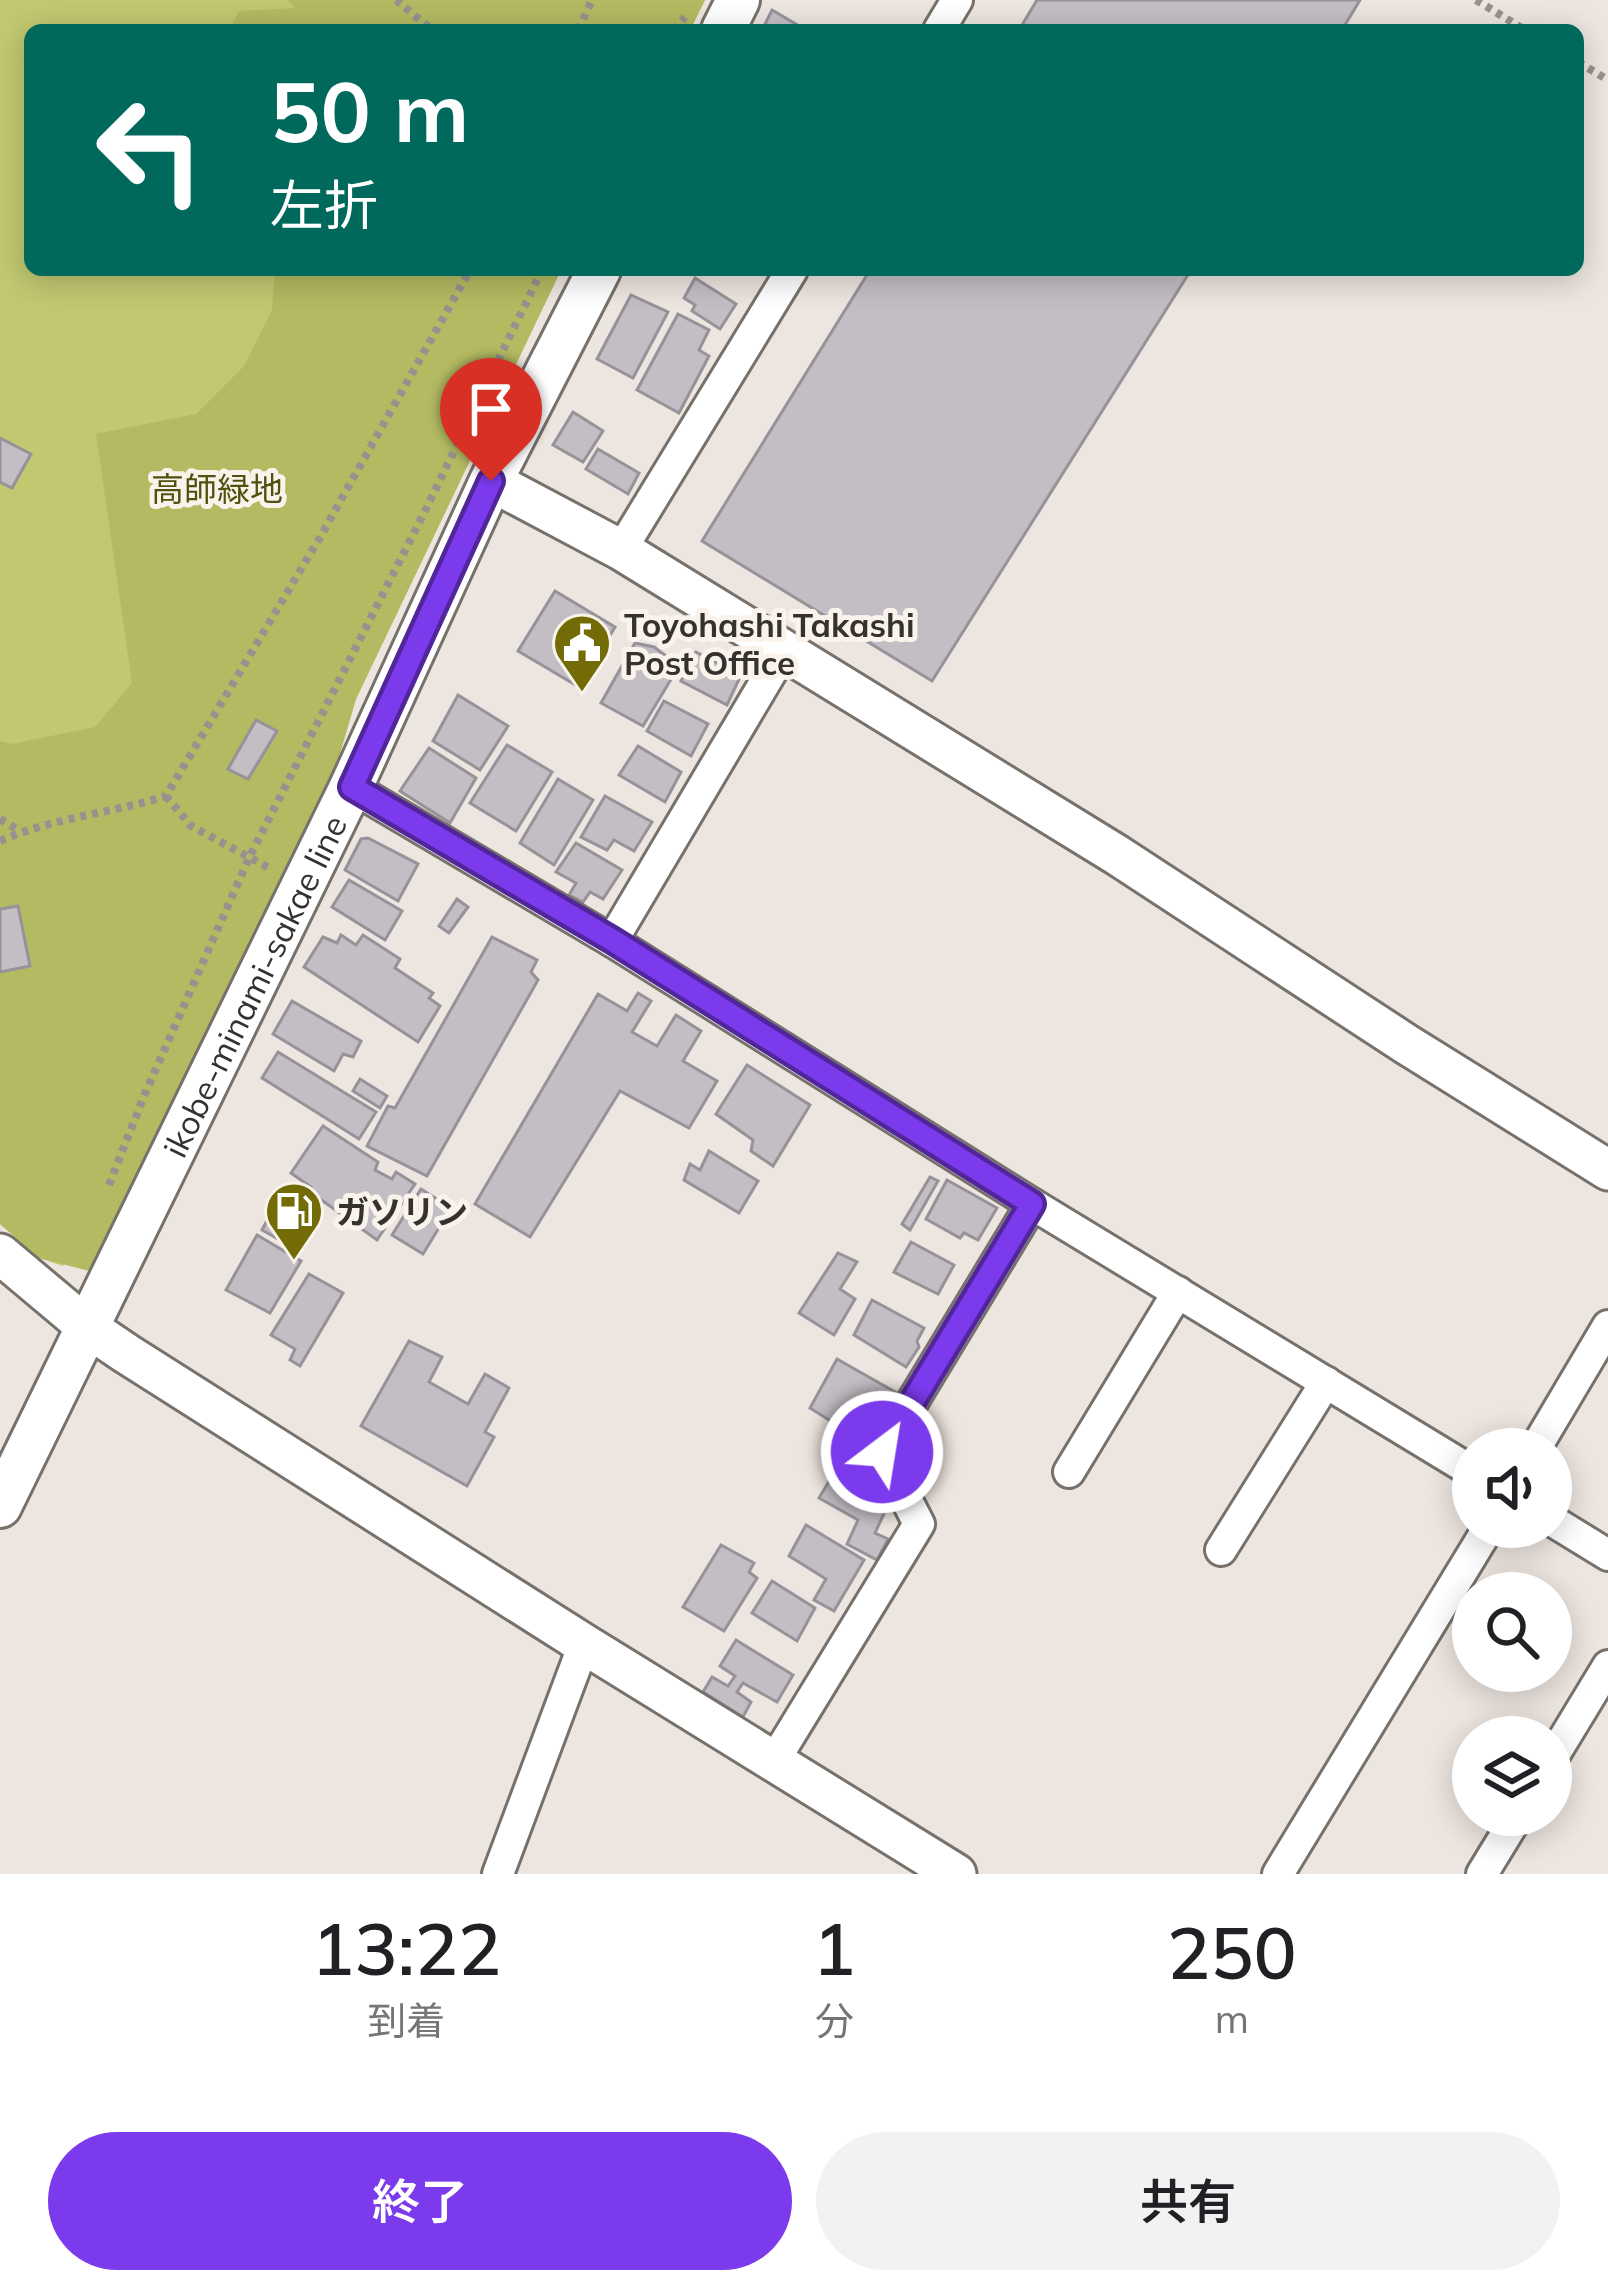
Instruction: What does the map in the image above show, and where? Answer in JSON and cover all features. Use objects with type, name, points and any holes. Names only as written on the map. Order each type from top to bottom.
[{"type":"main road","name":"ikobe-minami-sakae line","points":[[0,1506],[352,787],[491,481],[596,276]]},
{"type":"street","points":[[621,550],[788,276]]},
{"type":"street","points":[[491,481],[621,550],[1117,855],[1608,1170]]},
{"type":"street","points":[[612,940],[783,652]]},
{"type":"street","points":[[352,787],[612,940],[1032,1204],[1452,1459]]},
{"type":"street","points":[[774,1761],[919,1524],[882,1452],[1032,1204]]},
{"type":"street","points":[[0,1254],[87,1327],[956,1874]]},
{"type":"street","points":[[1070,1472],[1178,1292]]},
{"type":"street","points":[[1547,1428],[1608,1326]]},
{"type":"street","points":[[1221,1550],[1326,1382]]},
{"type":"street","points":[[1572,1533],[1608,1555]]},
{"type":"street","points":[[1278,1874],[1476,1548]]},
{"type":"street","points":[[498,1874],[584,1644]]},
{"type":"street","points":[[1572,1725],[1608,1666]]},
{"type":"street","points":[[1483,1874],[1506,1836]]},
{"type":"path","points":[[396,0],[425,24]]},
{"type":"path","points":[[1476,0],[1515,24]]},
{"type":"path","points":[[0,841],[22,831],[166,796],[319,539],[467,276]]},
{"type":"path","points":[[100,1206],[249,858],[539,276]]},
{"type":"path","points":[[166,796],[191,826],[304,884]]},
{"type":"path","points":[[0,820],[22,831]]},
{"type":"green space","name":"高師緑地","points":[[0,0],[705,0],[693,24],[24,24],[24,276],[558,276],[356,699],[332,780],[63,1266],[39,1258],[0,1224]]},
{"type":"green space","points":[[288,0],[705,0],[693,24],[232,24],[239,11],[295,8]]},
{"type":"green space","name":"高師緑地","points":[[275,276],[558,276],[356,699],[332,780],[93,1272],[39,1258],[0,1224],[0,972],[30,965],[18,906],[0,909],[0,741],[12,744],[95,727],[132,683],[96,434],[196,414],[244,366],[272,310]]},
{"type":"building","points":[[1037,0],[1360,0],[1346,24],[1023,24]]},
{"type":"building","points":[[772,10],[796,24],[765,24]]},
{"type":"building","points":[[866,276],[1187,276],[932,681],[702,541]]},
{"type":"building","points":[[695,278],[736,304],[720,329],[692,311],[695,305],[684,298]]},
{"type":"building","points":[[631,295],[668,312],[633,378],[597,359]]},
{"type":"building","points":[[678,314],[709,330],[699,350],[709,356],[679,413],[637,390]]},
{"type":"building","points":[[573,412],[603,431],[583,462],[553,445]]},
{"type":"building","points":[[0,438],[31,454],[12,488],[0,482]]},
{"type":"building","points":[[598,449],[639,473],[628,494],[586,469]]},
{"type":"building","points":[[555,591],[615,627],[579,687],[518,651]]},
{"type":"building","points":[[635,643],[654,647],[679,666],[643,726],[601,703]]},
{"type":"building","points":[[696,652],[741,675],[727,705],[681,681]]},
{"type":"building","points":[[458,695],[508,726],[480,770],[433,741]]},
{"type":"building","points":[[664,701],[708,724],[691,756],[647,731]]},
{"type":"building","points":[[256,720],[277,731],[248,779],[228,769]]},
{"type":"building","points":[[507,745],[552,772],[516,831],[470,803]]},
{"type":"building","points":[[638,746],[681,772],[665,802],[619,775]]},
{"type":"building","points":[[429,748],[476,778],[450,823],[400,791]]},
{"type":"building","points":[[558,779],[593,800],[554,865],[520,843]]},
{"type":"building","points":[[605,796],[652,822],[634,851],[614,840],[607,850],[581,837]]},
{"type":"building","points":[[368,838],[418,864],[398,901],[345,870],[361,839]]},
{"type":"building","points":[[576,843],[622,870],[603,899],[590,892],[583,902],[569,895],[576,883],[556,872]]},
{"type":"building","points":[[349,880],[402,911],[385,940],[332,907]]},
{"type":"building","points":[[457,899],[468,907],[449,933],[439,926]]},
{"type":"building","points":[[18,906],[30,966],[0,972],[0,909]]},
{"type":"building","points":[[341,935],[356,945],[363,935],[400,959],[395,968],[433,993],[429,998],[440,1006],[418,1042],[304,967],[323,937],[337,943]]},
{"type":"building","points":[[492,937],[537,960],[531,972],[538,980],[427,1176],[367,1146],[388,1106],[395,1108]]},
{"type":"building","points":[[638,993],[651,1001],[632,1032],[657,1046],[676,1015],[701,1031],[683,1061],[717,1081],[689,1128],[620,1091],[530,1237],[475,1204],[598,994],[627,1011]]},
{"type":"building","points":[[292,1001],[361,1041],[353,1057],[343,1054],[334,1071],[273,1034]]},
{"type":"building","points":[[278,1052],[376,1112],[359,1139],[262,1078]]},
{"type":"building","points":[[747,1065],[810,1105],[773,1166],[751,1151],[753,1140],[716,1114]]},
{"type":"building","points":[[360,1079],[387,1096],[380,1108],[353,1091]]},
{"type":"building","points":[[323,1126],[378,1162],[375,1170],[392,1179],[396,1172],[415,1184],[377,1240],[291,1173]]},
{"type":"building","points":[[709,1151],[758,1181],[739,1213],[684,1180],[690,1164],[700,1170]]},
{"type":"building","points":[[930,1177],[938,1181],[910,1230],[902,1224]]},
{"type":"building","points":[[947,1180],[997,1208],[978,1240],[964,1233],[960,1238],[926,1219]]},
{"type":"building","points":[[421,1189],[451,1208],[423,1254],[392,1235]]},
{"type":"building","points":[[271,1213],[295,1227],[287,1244],[262,1230]]},
{"type":"building","points":[[257,1235],[301,1261],[270,1313],[226,1290]]},
{"type":"building","points":[[911,1242],[954,1265],[938,1294],[894,1272]]},
{"type":"building","points":[[838,1253],[857,1262],[840,1289],[855,1299],[834,1335],[799,1313]]},
{"type":"building","points":[[309,1274],[343,1293],[300,1366],[290,1360],[295,1349],[271,1335]]},
{"type":"building","points":[[872,1300],[924,1328],[906,1367],[854,1335]]},
{"type":"building","points":[[409,1341],[442,1357],[429,1382],[468,1404],[485,1374],[509,1388],[485,1432],[494,1437],[467,1486],[361,1426]]},
{"type":"building","points":[[837,1359],[897,1393],[889,1409],[878,1403],[862,1428],[842,1417],[837,1425],[810,1408]]},
{"type":"building","points":[[848,1450],[859,1455],[852,1469],[875,1482],[869,1495],[888,1505],[875,1533],[888,1539],[877,1560],[847,1544],[858,1520],[819,1498]]},
{"type":"building","points":[[806,1525],[864,1560],[834,1611],[814,1600],[826,1579],[789,1556]]},
{"type":"building","points":[[721,1545],[754,1563],[749,1572],[757,1578],[724,1631],[683,1607]]},
{"type":"building","points":[[772,1581],[815,1608],[797,1641],[752,1613]]},
{"type":"building","points":[[736,1640],[793,1675],[777,1702],[743,1683],[737,1692],[751,1702],[743,1717],[703,1692],[712,1677],[728,1686],[735,1676],[720,1666]]},
{"type":"place","name":"Toyohashi Takashi Post Office","points":[[582,694]]},
{"type":"place","name":"ガソリン","points":[[294,1262]]},
{"type":"route","points":[[491,481],[352,787],[612,940],[1032,1204],[882,1452]]}]
